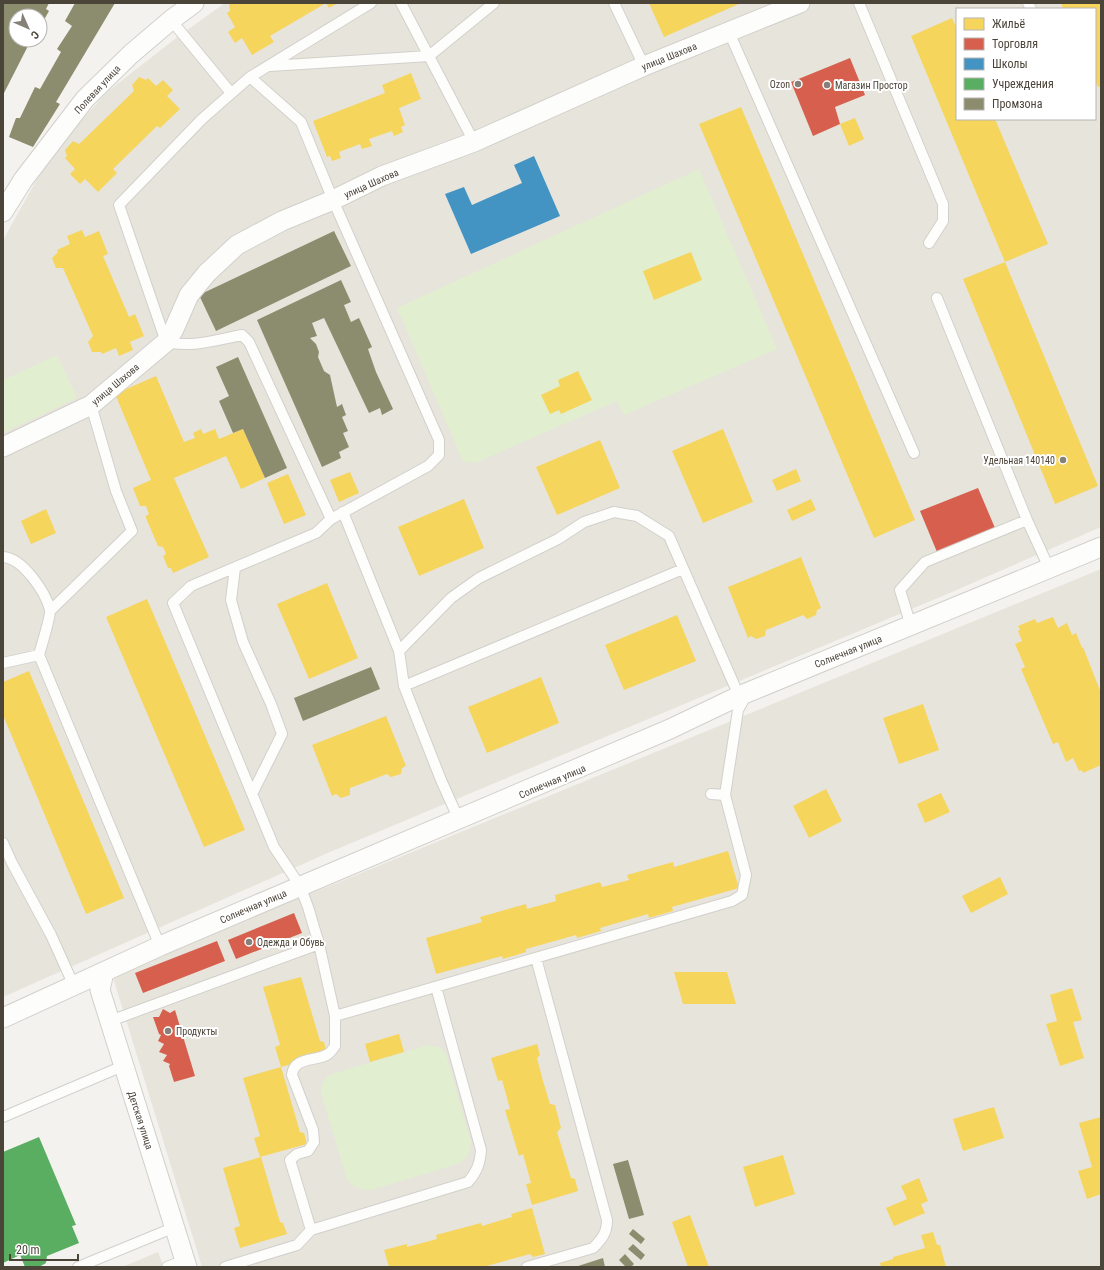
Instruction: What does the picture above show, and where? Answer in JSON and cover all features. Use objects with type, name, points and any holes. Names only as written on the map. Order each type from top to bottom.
[{"type":"street","name":"Полевая улица","points":[[3,212],[23,180],[85,99],[131,54],[171,20],[194,3]]},
{"type":"street","name":"улица Шахова","points":[[3,447],[91,405],[166,342],[174,329],[189,295],[207,273],[237,245],[282,221],[333,200],[382,176],[474,142],[644,66],[800,3]]},
{"type":"street","name":"Солнечная улица","points":[[3,1018],[160,946],[670,729],[743,694],[1101,547]]},
{"type":"street","name":"Детская улица","points":[[104,972],[100,990],[186,1264]]},
{"type":"lane","points":[[331,519],[249,342],[242,335],[209,342],[180,345],[166,342],[119,205],[231,92],[250,77],[371,3]]},
{"type":"lane","points":[[402,3],[474,142]]},
{"type":"lane","points":[[268,66],[429,56],[494,3]]},
{"type":"lane","points":[[614,3],[644,66]]},
{"type":"lane","points":[[859,3],[943,204],[943,221],[929,243]]},
{"type":"lane","points":[[171,20],[231,92]]},
{"type":"lane","points":[[729,32],[914,453]]},
{"type":"lane","points":[[250,77],[302,122],[333,200],[439,440],[439,455],[428,466],[331,519],[316,533],[191,586],[174,603],[274,847],[300,886],[319,944],[335,1016],[335,1046],[328,1054],[297,1064],[292,1068],[292,1075],[313,1130],[314,1142],[308,1151],[297,1154],[290,1160],[311,1230]]},
{"type":"lane","points":[[937,298],[1027,520],[1049,568]]},
{"type":"lane","points":[[91,405],[116,491],[132,531],[50,611],[39,655],[160,946]]},
{"type":"lane","points":[[344,512],[399,651],[404,686],[441,780],[459,820]]},
{"type":"lane","points":[[335,1016],[732,901],[742,895],[746,875],[726,795],[738,710],[743,694],[683,569],[669,536],[637,516],[614,512],[584,522],[558,539],[480,578],[451,598],[399,651]]},
{"type":"lane","points":[[910,626],[900,590],[925,562],[1027,520]]},
{"type":"lane","points":[[3,557],[22,566],[36,582],[50,611]]},
{"type":"lane","points":[[235,568],[231,600],[242,642],[271,704],[282,734],[252,794]]},
{"type":"lane","points":[[404,686],[683,569]]},
{"type":"lane","points":[[3,663],[39,655]]},
{"type":"lane","points":[[711,794],[726,795]]},
{"type":"lane","points":[[3,843],[12,863],[51,934],[74,986]]},
{"type":"lane","points":[[110,1021],[319,944]]},
{"type":"lane","points":[[527,1267],[593,1248],[601,1241],[607,1230],[608,1220],[536,958]]},
{"type":"lane","points":[[225,1267],[297,1245],[311,1230],[468,1182],[475,1174],[480,1162],[481,1150],[436,987]]},
{"type":"lane","points":[[3,1117],[123,1066]]},
{"type":"lane","points":[[78,1267],[175,1227]]},
{"type":"lane","points":[[167,1267],[186,1264]]},
{"type":"shaded area","points":[[225,3],[1101,3],[1101,527],[945,595],[330,852],[3,997],[3,240],[50,156],[106,93],[176,38]]},
{"type":"shaded area","points":[[1101,569],[1101,1267],[202,1267],[111,971],[327,887]]},
{"type":"shaded area","points":[[158,1252],[164,1267],[122,1267]]},
{"type":"green space","points":[[699,169],[777,349],[624,415],[617,401],[475,463],[463,461],[397,308]]},
{"type":"green space","points":[[57,355],[77,398],[3,433],[3,380]]},
{"type":"green space","points":[[428,1045],[441,1048],[446,1054],[471,1143],[468,1155],[458,1164],[371,1190],[364,1190],[355,1187],[347,1180],[321,1092],[322,1084],[332,1074]]},
{"type":"building: Жильё","points":[[326,3],[270,36],[274,42],[252,55],[242,38],[235,43],[228,32],[235,27],[227,13],[230,11],[229,4]]},
{"type":"building: Жильё","points":[[326,3],[338,3],[329,8]]},
{"type":"building: Жильё","points":[[649,3],[741,3],[664,37]]},
{"type":"building: Жильё","points":[[1061,3],[1101,3],[1101,86],[1098,87],[1096,83],[1096,8],[1063,8]]},
{"type":"building: Жильё","points":[[952,18],[956,27],[956,120],[995,120],[1048,244],[1005,262],[911,36]]},
{"type":"building: Жильё","points":[[411,73],[421,99],[399,108],[405,125],[401,127],[403,132],[394,136],[392,131],[369,139],[372,146],[362,149],[360,144],[339,152],[341,158],[332,161],[330,156],[327,157],[313,121],[385,93],[382,85]]},
{"type":"building: Жильё","points":[[139,77],[146,80],[148,78],[156,86],[163,80],[173,90],[167,96],[180,109],[160,128],[157,126],[113,169],[117,173],[98,192],[85,179],[80,184],[70,174],[75,169],[65,158],[67,156],[65,150],[73,141],[79,144],[134,91],[132,85]]},
{"type":"building: Жильё","points":[[741,107],[915,520],[874,538],[699,124]]},
{"type":"building: Жильё","points":[[855,118],[864,139],[849,146],[840,124]]},
{"type":"building: Жильё","points":[[82,230],[85,237],[99,231],[108,254],[103,256],[129,317],[135,314],[144,336],[130,342],[133,350],[119,356],[116,348],[102,354],[101,352],[92,352],[88,342],[93,336],[63,268],[56,268],[52,258],[58,252],[57,250],[70,244],[67,236]]},
{"type":"building: Жильё","points":[[691,252],[702,280],[654,300],[643,271]]},
{"type":"building: Жильё","points":[[1005,262],[1098,486],[1055,504],[963,279]]},
{"type":"building: Жильё","points":[[578,371],[592,400],[561,414],[559,410],[550,414],[541,395],[560,386],[558,380]]},
{"type":"building: Жильё","points":[[156,376],[184,442],[195,438],[193,433],[201,429],[203,434],[215,429],[219,439],[243,429],[265,478],[241,489],[226,456],[174,478],[209,557],[173,573],[171,568],[168,568],[163,556],[166,554],[163,547],[158,546],[146,518],[149,514],[146,506],[140,506],[133,488],[151,480],[115,394]]},
{"type":"building: Жильё","points":[[723,429],[753,502],[703,523],[672,451]]},
{"type":"building: Жильё","points":[[600,440],[620,488],[557,515],[536,467]]},
{"type":"building: Жильё","points":[[796,469],[801,481],[777,491],[772,480]]},
{"type":"building: Жильё","points":[[350,472],[359,493],[339,502],[330,480]]},
{"type":"building: Жильё","points":[[288,474],[306,515],[284,524],[267,483]]},
{"type":"building: Жильё","points":[[464,499],[484,548],[419,576],[398,527]]},
{"type":"building: Жильё","points":[[811,499],[816,510],[792,521],[787,510]]},
{"type":"building: Жильё","points":[[46,509],[56,533],[31,544],[21,521]]},
{"type":"building: Жильё","points":[[801,557],[821,608],[817,610],[816,615],[807,619],[803,615],[766,630],[765,636],[756,639],[751,636],[748,638],[728,587]]},
{"type":"building: Жильё","points":[[327,583],[358,658],[309,679],[277,604]]},
{"type":"building: Жильё","points":[[147,599],[245,830],[204,847],[106,617]]},
{"type":"building: Жильё","points":[[677,615],[696,661],[624,690],[605,645]]},
{"type":"building: Жильё","points":[[1053,617],[1058,628],[1067,623],[1072,635],[1076,633],[1101,693],[1101,765],[1083,773],[1082,770],[1079,771],[1073,758],[1066,762],[1058,742],[1053,744],[1021,669],[1025,667],[1015,644],[1022,641],[1018,631],[1020,630],[1018,626],[1035,619],[1037,623]]},
{"type":"building: Жильё","points":[[29,671],[124,898],[86,914],[3,715],[3,682]]},
{"type":"building: Жильё","points":[[541,677],[559,723],[487,753],[468,707]]},
{"type":"building: Жильё","points":[[923,704],[939,750],[899,764],[883,718]]},
{"type":"building: Жильё","points":[[386,716],[406,766],[402,768],[401,774],[391,777],[387,774],[350,788],[350,795],[341,798],[336,794],[332,796],[312,745]]},
{"type":"building: Жильё","points":[[826,789],[842,821],[809,838],[793,806]]},
{"type":"building: Жильё","points":[[941,793],[950,812],[925,823],[917,804]]},
{"type":"building: Жильё","points":[[728,851],[739,888],[672,907],[673,911],[649,918],[648,914],[600,928],[601,931],[577,938],[576,935],[526,949],[526,952],[503,959],[502,956],[436,974],[426,938],[482,922],[480,917],[526,904],[527,909],[556,901],[555,895],[600,882],[602,887],[629,880],[627,875],[673,862],[674,867]]},
{"type":"building: Жильё","points":[[1000,877],[1008,894],[971,913],[962,896]]},
{"type":"building: Жильё","points":[[674,972],[727,972],[736,1004],[683,1004]]},
{"type":"building: Жильё","points":[[301,977],[320,1041],[324,1042],[327,1054],[281,1067],[275,1047],[280,1045],[263,987]]},
{"type":"building: Жильё","points":[[1072,988],[1082,1020],[1073,1022],[1084,1058],[1060,1066],[1046,1024],[1057,1021],[1050,995]]},
{"type":"building: Жильё","points":[[399,1034],[404,1052],[370,1062],[365,1044]]},
{"type":"building: Жильё","points":[[537,1044],[540,1055],[537,1058],[543,1081],[550,1104],[555,1105],[561,1128],[557,1132],[571,1178],[575,1179],[578,1191],[532,1205],[526,1184],[531,1183],[523,1154],[519,1156],[505,1110],[510,1109],[502,1080],[498,1081],[491,1058]]},
{"type":"building: Жильё","points":[[281,1067],[300,1132],[304,1133],[307,1144],[260,1157],[254,1138],[260,1136],[243,1078]]},
{"type":"building: Жильё","points":[[994,1107],[1004,1138],[963,1151],[953,1119]]},
{"type":"building: Жильё","points":[[1101,1117],[1101,1194],[1087,1199],[1078,1171],[1092,1167],[1079,1123]]},
{"type":"building: Жильё","points":[[783,1155],[795,1194],[755,1207],[743,1167]]},
{"type":"building: Жильё","points":[[261,1157],[280,1222],[283,1223],[287,1234],[240,1248],[234,1228],[240,1226],[223,1168]]},
{"type":"building: Жильё","points":[[919,1178],[928,1201],[921,1204],[925,1213],[894,1226],[886,1208],[907,1199],[901,1186]]},
{"type":"building: Жильё","points":[[532,1208],[545,1254],[533,1257],[530,1254],[483,1267],[389,1267],[384,1250],[407,1244],[407,1247],[437,1239],[436,1235],[481,1223],[482,1226],[512,1217],[511,1214]]},
{"type":"building: Жильё","points":[[690,1215],[709,1267],[688,1267],[672,1222]]},
{"type":"building: Жильё","points":[[933,1232],[937,1245],[940,1245],[946,1267],[881,1267],[880,1263],[893,1259],[893,1257],[925,1248],[921,1235]]},
{"type":"building: Торговля","points":[[850,58],[865,95],[835,107],[840,124],[813,136],[791,82]]},
{"type":"building: Торговля","points":[[978,488],[995,528],[937,552],[920,511]]},
{"type":"building: Торговля","points":[[294,913],[302,933],[236,959],[228,940]]},
{"type":"building: Торговля","points":[[217,941],[225,961],[143,993],[135,973]]},
{"type":"building: Торговля","points":[[163,1009],[170,1013],[175,1010],[195,1076],[174,1082],[169,1066],[170,1064],[163,1061],[167,1055],[159,1052],[164,1044],[158,1041],[161,1035],[159,1034],[153,1017],[159,1017]]},
{"type":"building: Школы","points":[[534,156],[560,216],[471,254],[445,194],[464,187],[472,205],[522,183],[514,165]]},
{"type":"building: Учреждения","points":[[39,1137],[76,1225],[72,1226],[79,1243],[47,1256],[46,1263],[39,1267],[25,1267],[20,1255],[3,1263],[3,1152]]},
{"type":"building: Промзона","points":[[3,3],[49,3],[46,8],[8,8],[8,48],[27,48],[3,95]]},
{"type":"building: Промзона","points":[[75,3],[115,3],[56,102],[60,104],[33,147],[9,137],[16,118],[20,118],[35,87],[40,89],[61,52],[57,49],[72,26],[65,21]]},
{"type":"building: Промзона","points":[[334,231],[351,266],[216,331],[199,295]]},
{"type":"building: Промзона","points":[[341,280],[351,302],[344,305],[351,322],[359,318],[372,347],[368,349],[376,372],[393,409],[382,415],[380,408],[369,413],[324,318],[312,323],[317,336],[310,338],[316,344],[319,352],[318,357],[324,371],[330,375],[337,407],[342,404],[346,415],[342,417],[348,431],[343,433],[349,447],[339,452],[341,458],[322,467],[257,320]]},
{"type":"building: Промзона","points":[[238,357],[287,468],[265,478],[243,429],[233,433],[219,401],[229,396],[216,367]]},
{"type":"building: Промзона","points":[[371,667],[380,689],[303,721],[294,698]]},
{"type":"building: Промзона","points":[[628,1160],[644,1215],[629,1219],[613,1164]]},
{"type":"building: Промзона","points":[[633,1229],[645,1239],[641,1244],[629,1234]]},
{"type":"building: Промзона","points":[[633,1244],[645,1255],[641,1260],[628,1249]]},
{"type":"building: Промзона","points":[[625,1254],[634,1264],[631,1267],[626,1267],[619,1260]]},
{"type":"building: Промзона","points":[[603,1258],[605,1267],[575,1267]]},
{"type":"place","name":"Ozon","points":[[798,84]]},
{"type":"place","name":"Магазин Простор","points":[[827,85]]},
{"type":"place","name":"Удельная 140140","points":[[1063,460]]},
{"type":"place","name":"Одежда и Обувь","points":[[249,942]]},
{"type":"place","name":"Продукты","points":[[168,1031]]}]
